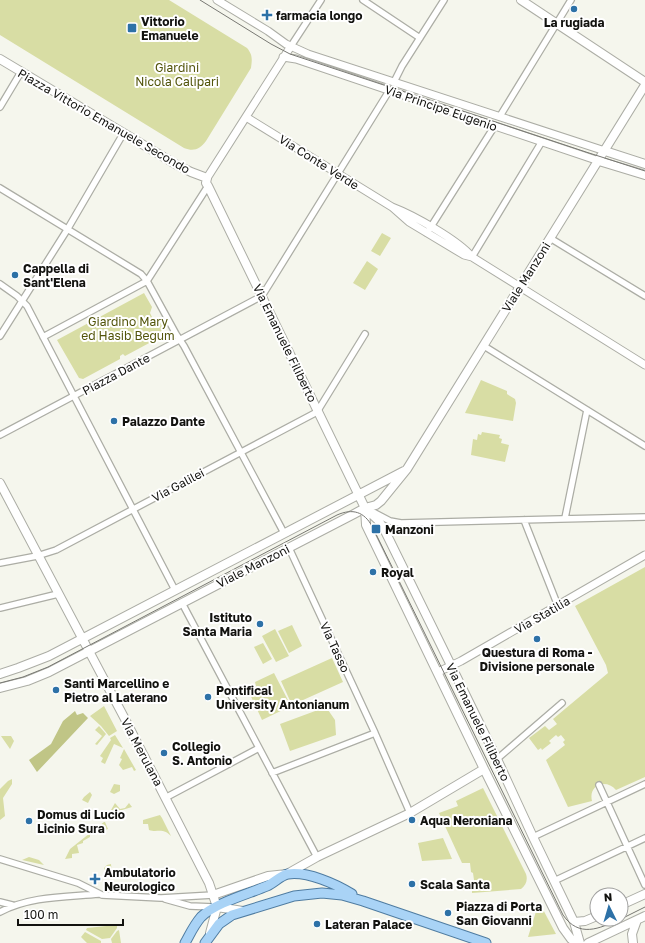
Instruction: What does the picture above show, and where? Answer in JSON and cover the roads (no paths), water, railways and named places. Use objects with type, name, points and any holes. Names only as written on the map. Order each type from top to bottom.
[{"type":"main road","points":[[521,0],[645,82]]},
{"type":"main road","name":"Piazza Vittorio Emanuele Secondo","points":[[0,59],[123,134],[207,182]]},
{"type":"main road","name":"Viale Manzoni","points":[[0,688],[38,677],[365,508],[376,505],[383,499],[407,470],[645,85]]},
{"type":"main road","points":[[605,151],[645,164]]},
{"type":"main road","points":[[599,161],[645,175]]},
{"type":"main road","name":"Via Emanuele Filiberto","points":[[207,182],[365,508],[378,520],[384,529],[497,759],[532,837],[574,922],[580,943]]},
{"type":"main road","name":"Viale Manzoni","points":[[0,674],[39,660],[407,470]]},
{"type":"main road","name":"Via Merulana","points":[[0,483],[165,798],[214,895],[217,907]]},
{"type":"main road","name":"Via Emanuele Filiberto","points":[[365,508],[366,525],[484,769],[563,928],[576,943]]},
{"type":"main road","points":[[185,943],[198,921],[217,907],[268,885],[317,857],[410,813],[484,769]]},
{"type":"main road","points":[[214,895],[266,877],[286,874],[300,874],[317,878],[339,887],[363,901]]},
{"type":"main road","points":[[207,939],[227,918],[294,896],[313,893],[337,894],[363,901],[486,943]]},
{"type":"main road","points":[[629,901],[645,894]]},
{"type":"main road","points":[[217,907],[246,911]]},
{"type":"main road","points":[[207,939],[217,907]]},
{"type":"main road","points":[[588,943],[645,916]]},
{"type":"main road","points":[[574,922],[589,919]]},
{"type":"main road","points":[[633,943],[632,934],[637,920]]},
{"type":"street","points":[[217,0],[291,46]]},
{"type":"street","points":[[43,337],[147,281],[283,57],[321,0]]},
{"type":"street","points":[[363,0],[420,38]]},
{"type":"street","points":[[394,82],[399,70],[444,0]]},
{"type":"street","points":[[500,116],[571,0]]},
{"type":"street","name":"Via Principe Eugenio","points":[[291,46],[308,54],[605,151]]},
{"type":"street","name":"Via Principe Eugenio","points":[[283,57],[296,59],[541,143],[599,161]]},
{"type":"street","points":[[0,107],[22,72]]},
{"type":"street","points":[[262,296],[389,91]]},
{"type":"street","name":"Via Conte Verde","points":[[246,117],[392,207],[409,222],[429,230],[467,251],[472,257],[645,364]]},
{"type":"street","points":[[429,230],[494,127]]},
{"type":"street","points":[[0,336],[67,230],[123,134]]},
{"type":"street","points":[[472,257],[541,143]]},
{"type":"street","points":[[0,188],[141,274],[147,281],[284,533]]},
{"type":"street","points":[[550,238],[645,296]]},
{"type":"street","points":[[0,284],[22,300]]},
{"type":"street","name":"Piazza Dante","points":[[22,300],[74,396],[262,296]]},
{"type":"street","points":[[318,411],[366,334]]},
{"type":"street","points":[[484,346],[645,446]]},
{"type":"street","points":[[0,435],[74,396],[176,590]]},
{"type":"street","points":[[565,518],[587,410]]},
{"type":"street","name":"Via Galilei","points":[[0,563],[37,556],[56,550],[318,411]]},
{"type":"street","points":[[365,508],[396,523]]},
{"type":"street","points":[[384,529],[396,523],[645,517]]},
{"type":"street","points":[[524,520],[558,606]]},
{"type":"street","name":"Via Tasso","points":[[289,548],[375,733],[410,813]]},
{"type":"street","name":"Via Statilia","points":[[438,672],[558,606],[645,555]]},
{"type":"street","points":[[0,608],[58,594]]},
{"type":"street","points":[[182,603],[317,857]]},
{"type":"street","points":[[497,759],[562,703]]},
{"type":"street","points":[[272,773],[375,733]]},
{"type":"street","points":[[165,798],[259,748]]},
{"type":"street","points":[[532,837],[645,784]]},
{"type":"street","points":[[599,785],[645,885]]},
{"type":"street","points":[[554,881],[645,838]]},
{"type":"street","points":[[0,859],[78,883],[100,894]]},
{"type":"street","points":[[0,912],[12,905],[44,899],[100,894],[158,898],[214,895]]},
{"type":"street","points":[[158,898],[190,906],[217,907]]},
{"type":"street","points":[[0,902],[12,905]]},
{"type":"tram line","points":[[200,0],[271,44],[290,54],[645,171]]},
{"type":"tram line","points":[[0,683],[23,677],[48,667],[337,515],[348,512],[358,513],[365,517],[372,526],[563,915],[576,927],[583,929],[600,927]]},
{"type":"tram line","points":[[629,915],[645,907]]},
{"type":"place","name":"La rugiada","points":[[574,9]]},
{"type":"place","name":"farmacia longo","points":[[267,15]]},
{"type":"place","name":"Vittorio Emanuele","points":[[132,28]]},
{"type":"place","name":"Cappella di Sant'Elena","points":[[15,275]]},
{"type":"place","name":"Palazzo Dante","points":[[114,421]]},
{"type":"place","name":"Manzoni","points":[[376,529]]},
{"type":"place","name":"Royal","points":[[373,572]]},
{"type":"place","name":"Istituto Santa Maria","points":[[260,624]]},
{"type":"place","name":"Questura di Roma - Divisione personale","points":[[537,639]]},
{"type":"place","name":"Santi Marcellino e Pietro al Laterano","points":[[56,690]]},
{"type":"place","name":"Pontifical University Antonianum","points":[[208,697]]},
{"type":"place","name":"Collegio S. Antonio","points":[[164,753]]},
{"type":"place","name":"Aqua Neroniana","points":[[412,820]]},
{"type":"place","name":"Domus di Lucio Licinio Sura","points":[[29,821]]},
{"type":"place","name":"Ambulatorio Neurologico","points":[[95,879]]},
{"type":"place","name":"Scala Santa","points":[[412,884]]},
{"type":"place","name":"Piazza di Porta San Giovanni","points":[[448,913]]},
{"type":"place","name":"Lateran Palace","points":[[317,924]]},
{"type":"park label","name":"Giardini Nicola Calipari","points":[[177,74]]},
{"type":"park label","name":"Giardino Mary ed Hasib Begum","points":[[128,328]]}]
